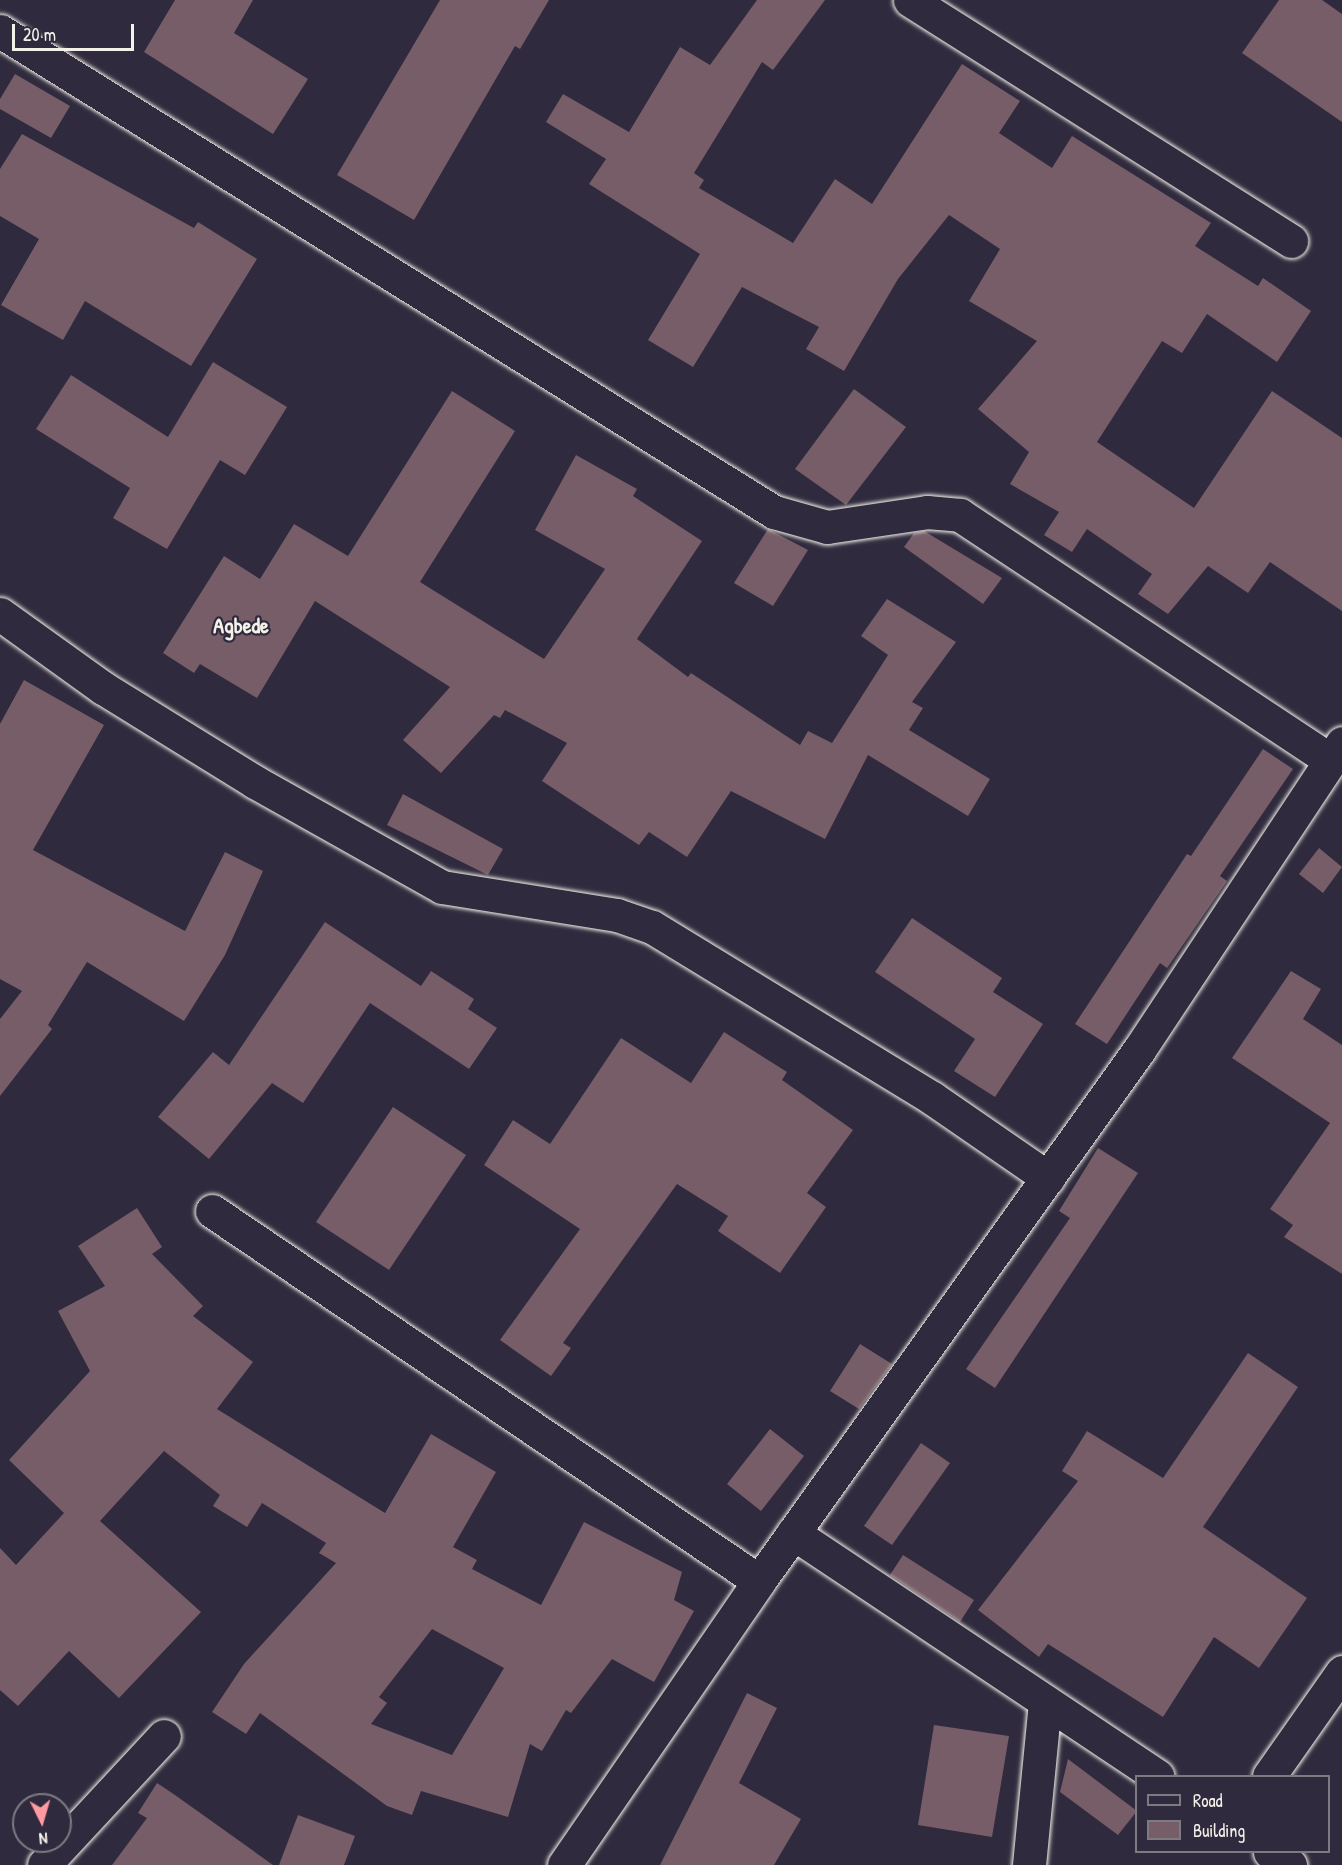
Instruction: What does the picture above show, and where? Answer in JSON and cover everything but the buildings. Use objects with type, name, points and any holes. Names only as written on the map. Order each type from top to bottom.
[{"type":"street","points":[[910,0],[1291,241]]},
{"type":"street","points":[[0,30],[774,512],[827,526],[927,512],[960,515],[1336,752],[1139,1050],[759,1581],[564,1865]]},
{"type":"street","points":[[0,614],[103,688],[174,732],[442,887],[617,915],[652,927],[932,1098],[1048,1178]]},
{"type":"street","points":[[212,1211],[759,1581]]},
{"type":"street","points":[[793,1533],[1155,1775]]},
{"type":"street","points":[[1270,1775],[1342,1672]]},
{"type":"street","points":[[1029,1865],[1045,1702]]},
{"type":"street","points":[[44,1865],[164,1736]]},
{"type":"street","points":[[1273,1853],[1290,1865]]},
{"type":"district","name":"Agbede","points":[[241,626]]}]
